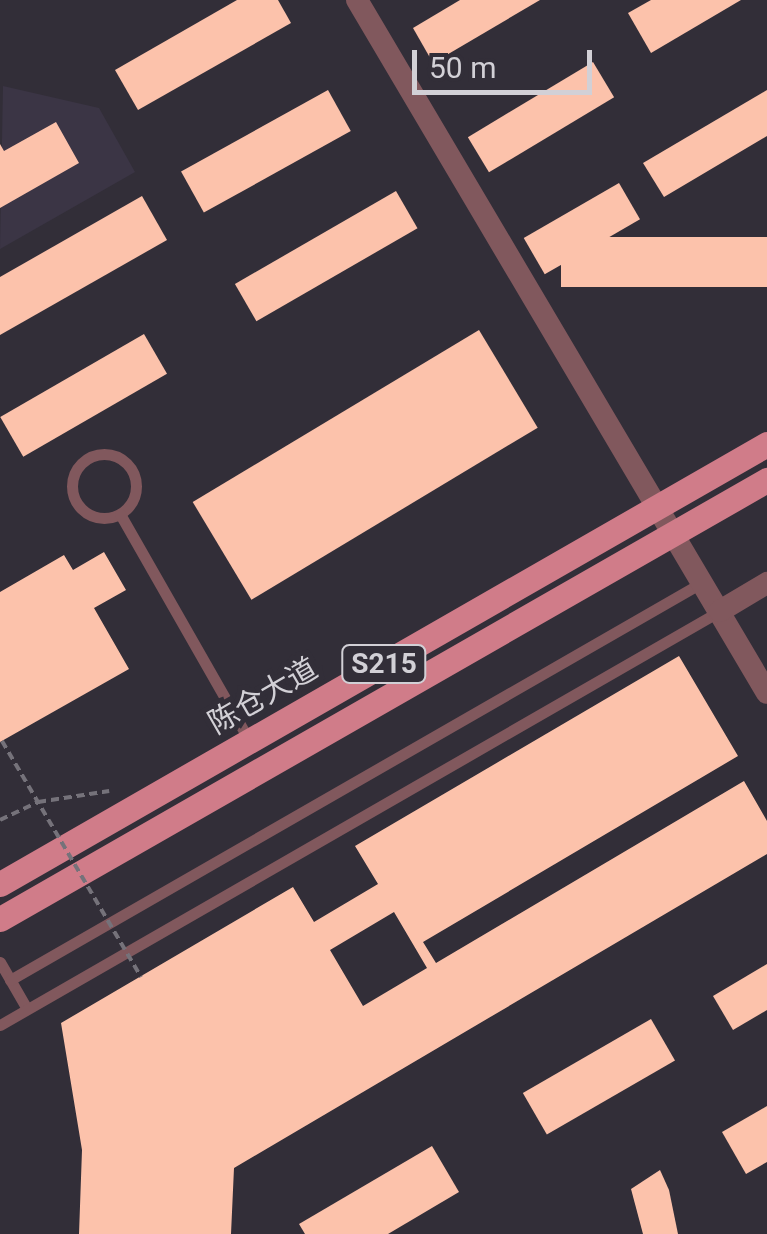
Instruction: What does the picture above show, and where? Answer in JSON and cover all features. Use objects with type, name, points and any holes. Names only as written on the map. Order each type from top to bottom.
[{"type":"main road","name":"陈仓大道","points":[[0,884],[767,444]]},
{"type":"main road","name":"陈仓大道","points":[[0,919],[767,480]]},
{"type":"street","points":[[357,0],[767,693]]},
{"type":"street","points":[[720,611],[767,583]]},
{"type":"lane","points":[[110,454],[129,466],[134,497],[120,514],[98,517],[79,506],[74,475],[88,458],[110,454]]},
{"type":"lane","points":[[120,514],[250,741]]},
{"type":"lane","points":[[10,980],[703,582]]},
{"type":"lane","points":[[0,1024],[720,611]]},
{"type":"lane","points":[[0,962],[27,1009]]},
{"type":"path","points":[[2,741],[141,977]]},
{"type":"path","points":[[0,820],[38,802],[128,788]]},
{"type":"shaded area","points":[[3,86],[99,108],[135,172],[0,249]]},
{"type":"building","points":[[237,0],[278,0],[291,23],[138,110],[115,70]]},
{"type":"building","points":[[460,0],[540,0],[433,63],[413,28]]},
{"type":"building","points":[[651,0],[741,0],[651,53],[628,13]]},
{"type":"building","points":[[593,62],[614,97],[489,172],[468,137]]},
{"type":"building","points":[[328,90],[351,131],[204,213],[181,171]]},
{"type":"building","points":[[767,90],[767,136],[664,197],[643,163]]},
{"type":"building","points":[[56,122],[79,163],[0,208],[0,144],[4,151]]},
{"type":"building","points":[[619,183],[640,219],[545,274],[524,238]]},
{"type":"building","points":[[396,191],[418,228],[256,321],[235,284]]},
{"type":"building","points":[[142,196],[167,240],[0,335],[0,277]]},
{"type":"building","points":[[561,237],[767,237],[767,287],[561,287]]},
{"type":"building","points":[[479,330],[538,428],[251,600],[193,502]]},
{"type":"building","points":[[144,334],[167,374],[23,457],[0,417]]},
{"type":"building","points":[[104,552],[126,590],[94,608],[129,669],[0,742],[0,592],[64,555],[73,570]]},
{"type":"building","points":[[679,656],[738,756],[423,942],[436,963],[744,781],[767,821],[767,854],[234,1168],[231,1234],[79,1234],[82,1150],[61,1023],[293,887],[314,922],[378,884],[355,846]],"holes":[[[394,912],[427,968],[363,1006],[330,950]]]},
{"type":"building","points":[[767,964],[767,1010],[733,1030],[713,996]]},
{"type":"building","points":[[651,1019],[675,1061],[547,1135],[523,1093]]},
{"type":"building","points":[[767,1106],[767,1162],[746,1174],[722,1132]]},
{"type":"building","points":[[432,1146],[459,1192],[388,1234],[305,1234],[299,1224]]},
{"type":"building","points":[[660,1170],[669,1190],[678,1234],[643,1234],[631,1189]]}]
